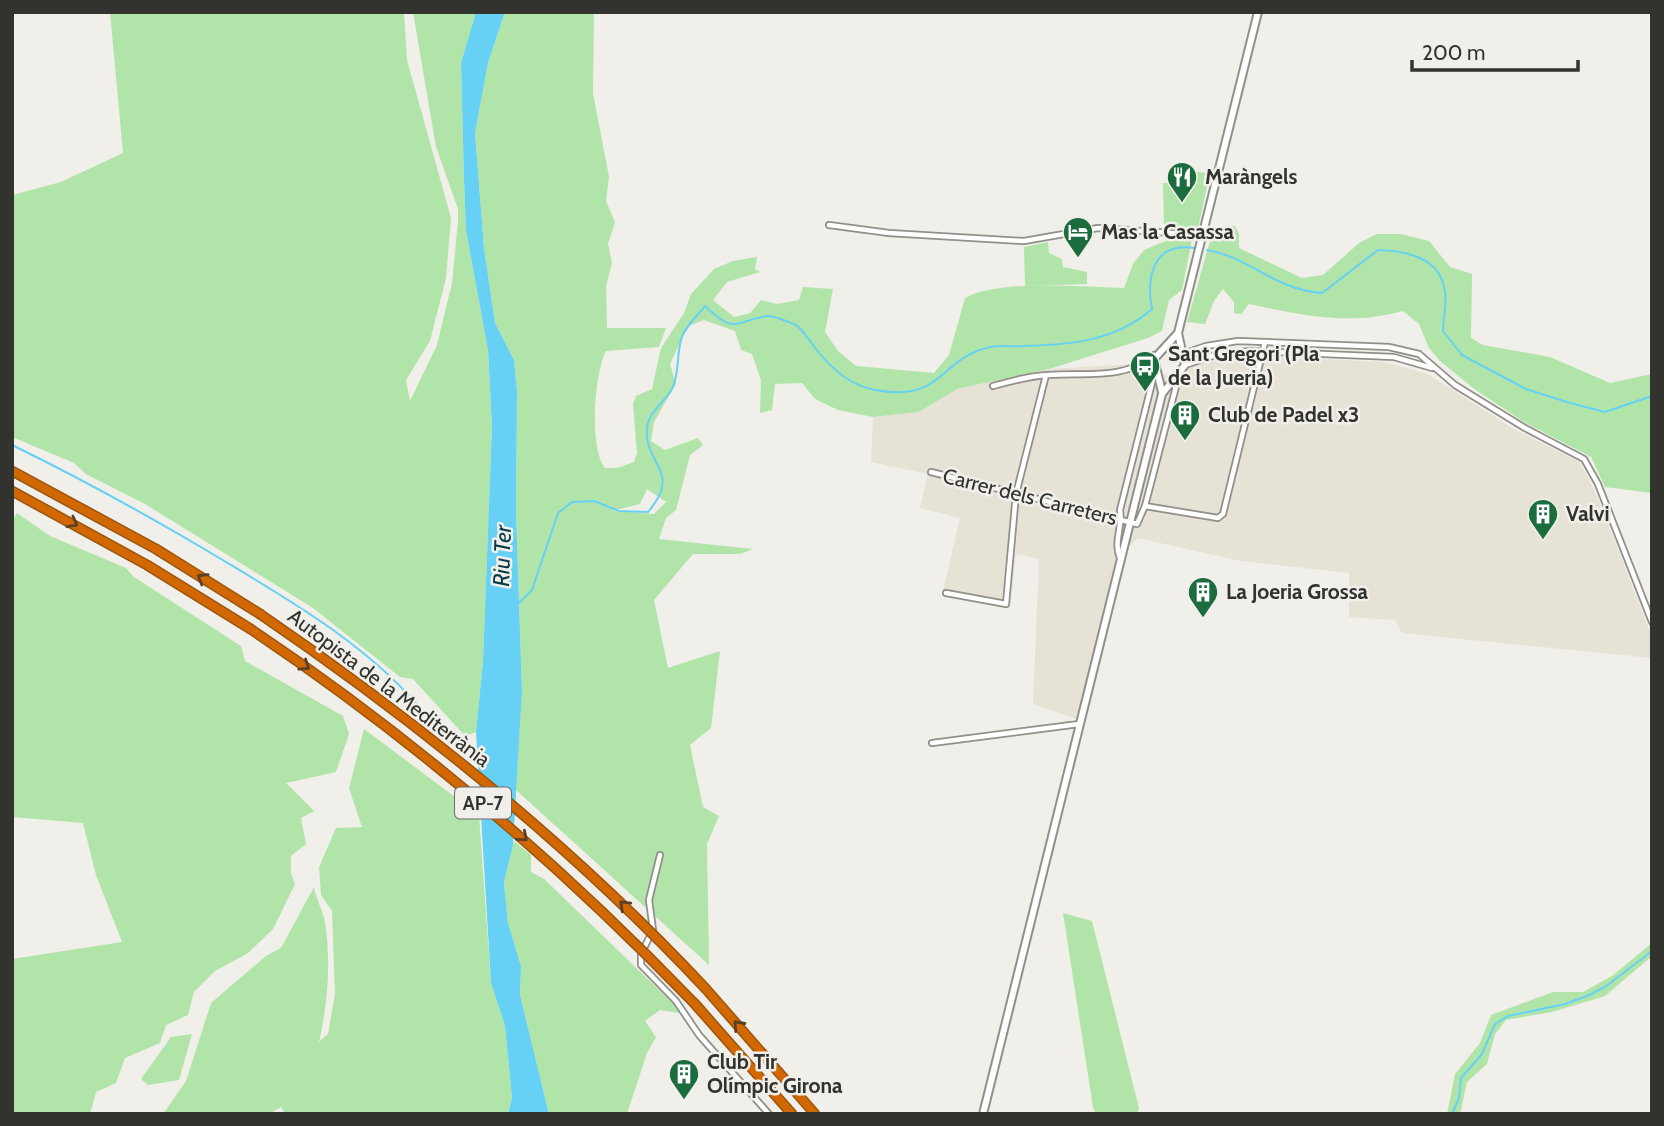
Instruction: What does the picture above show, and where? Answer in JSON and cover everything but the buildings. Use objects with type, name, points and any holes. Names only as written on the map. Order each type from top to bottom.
[{"type":"highway","name":"Autopista de la Mediterrània","points":[[12,471],[156,549],[260,614],[391,706],[495,790],[621,903],[706,989],[815,1114]]},
{"type":"highway","name":"Autopista de la Mediterrània","points":[[12,491],[148,565],[249,628],[356,703],[485,804],[595,903],[695,1004],[792,1114]]},
{"type":"main road","points":[[983,1114],[1120,558],[1126,521],[1162,394],[1185,365],[1178,333],[1258,12]]},
{"type":"main road","points":[[1162,394],[1157,371],[1157,353],[1178,333]]},
{"type":"main road","points":[[1166,346],[1181,352]]},
{"type":"main road","points":[[1157,371],[1176,376]]},
{"type":"street","points":[[829,225],[889,233],[1024,241],[1098,228],[1201,237]]},
{"type":"street","points":[[1181,352],[1222,342],[1381,346],[1415,352],[1433,368],[1525,428],[1584,459],[1598,484],[1652,622]]},
{"type":"street","points":[[1145,506],[1218,518],[1223,514],[1265,342]]},
{"type":"street","points":[[1185,365],[1218,354],[1263,351],[1387,357],[1433,368]]},
{"type":"street","points":[[1412,361],[1415,352]]},
{"type":"street","points":[[993,386],[1046,375],[1109,374],[1138,366],[1157,353]]},
{"type":"street","points":[[1138,366],[1157,371],[1120,510],[1126,521],[1137,523],[1145,506],[1176,376]]},
{"type":"street","points":[[946,593],[1006,604],[1016,494],[1046,375]]},
{"type":"street","name":"Carrer dels Carreters","points":[[931,472],[1126,521]]},
{"type":"street","points":[[932,743],[1079,723]]},
{"type":"street","points":[[660,855],[650,892],[653,930],[641,954],[641,965],[676,1001],[699,1035],[769,1114]]},
{"type":"shaded area","points":[[1246,355],[1383,362],[1426,373],[1514,429],[1580,462],[1598,498],[1652,637],[1652,658],[1402,633],[1395,620],[1349,617],[1349,573],[1241,561],[1138,538],[1116,559],[1077,719],[1033,704],[1039,559],[1016,554],[1010,608],[942,595],[960,518],[920,508],[928,474],[871,462],[873,417],[919,412],[957,389],[1049,369],[1150,363],[1162,374],[1183,377],[1190,366],[1215,358]]},
{"type":"green space","points":[[110,12],[404,12],[407,60],[451,218],[446,278],[430,341],[406,380],[410,401],[437,345],[452,283],[458,222],[458,209],[436,147],[413,12],[476,12],[461,63],[464,180],[466,230],[488,350],[492,426],[483,661],[476,732],[465,736],[413,679],[400,677],[313,608],[145,504],[86,474],[74,463],[12,437],[12,195],[61,182],[123,153]]},
{"type":"green space","points":[[505,12],[594,12],[593,93],[609,177],[606,201],[615,222],[608,244],[612,263],[606,286],[607,328],[666,328],[659,347],[606,351],[599,376],[595,411],[597,445],[605,468],[617,468],[634,462],[637,453],[633,404],[636,396],[652,389],[661,348],[684,313],[691,294],[714,269],[733,261],[757,257],[755,269],[760,272],[727,282],[713,300],[734,317],[750,313],[761,300],[777,304],[799,300],[803,287],[833,289],[825,332],[838,351],[856,366],[934,373],[949,355],[965,298],[998,288],[1019,286],[1124,288],[1133,264],[1144,250],[1185,233],[1192,240],[1182,290],[1169,300],[1162,331],[1148,338],[1049,369],[957,389],[919,412],[873,417],[838,410],[815,399],[802,383],[775,384],[772,410],[760,413],[761,380],[752,354],[741,350],[735,331],[704,320],[688,326],[670,364],[676,384],[654,422],[651,441],[665,450],[698,438],[703,445],[690,455],[676,510],[666,518],[659,539],[753,549],[740,554],[693,554],[654,600],[668,668],[720,651],[711,728],[690,745],[703,807],[719,816],[707,844],[709,965],[516,790],[522,691],[516,511],[517,391],[514,360],[495,323],[484,248],[475,133],[488,63]],"holes":[[[647,489],[666,502],[654,514],[612,511],[640,504]]]},
{"type":"green space","points":[[1197,172],[1210,173],[1198,228],[1164,227],[1163,183],[1195,182]]},
{"type":"green space","points":[[1235,226],[1239,234],[1239,248],[1302,278],[1323,275],[1359,243],[1377,234],[1401,234],[1429,241],[1450,267],[1472,274],[1471,338],[1483,345],[1550,357],[1610,383],[1652,374],[1652,493],[1605,487],[1591,457],[1524,422],[1473,388],[1440,361],[1429,348],[1419,324],[1403,311],[1364,318],[1345,318],[1307,315],[1249,304],[1241,314],[1234,313],[1234,302],[1223,289],[1214,301],[1205,324],[1187,322],[1214,227]]},
{"type":"green space","points":[[1048,242],[1049,253],[1062,259],[1063,267],[1087,272],[1087,284],[1025,286],[1024,247]]},
{"type":"green space","points":[[17,513],[50,536],[126,568],[134,577],[241,646],[245,661],[343,716],[349,734],[336,772],[286,783],[314,811],[301,818],[306,844],[291,856],[291,873],[295,884],[273,929],[248,953],[215,971],[194,992],[188,1015],[166,1025],[160,1043],[125,1058],[116,1083],[96,1092],[90,1114],[12,1114],[12,959],[122,942],[96,875],[83,823],[12,817],[12,521]]},
{"type":"green space","points":[[364,729],[479,815],[491,983],[505,1026],[512,1098],[508,1114],[285,1114],[281,1107],[269,1114],[163,1114],[186,1081],[211,1003],[266,956],[281,948],[314,887],[325,922],[328,952],[325,1013],[319,1042],[328,1034],[335,994],[332,911],[321,895],[319,867],[336,828],[362,827],[349,788]]},
{"type":"green space","points":[[514,841],[531,855],[531,872],[544,879],[684,1014],[660,1010],[645,1021],[656,1037],[647,1053],[627,1114],[549,1114],[520,995],[521,966],[508,923],[504,882]]},
{"type":"green space","points":[[1063,913],[1092,921],[1139,1108],[1137,1114],[1096,1114],[1093,1107]]},
{"type":"green space","points":[[1652,943],[1652,956],[1605,996],[1552,1012],[1506,1020],[1495,1034],[1487,1064],[1467,1082],[1460,1114],[1447,1114],[1455,1074],[1480,1043],[1491,1015],[1553,992],[1583,992],[1612,976]]},
{"type":"green space","points":[[192,1034],[179,1080],[148,1085],[141,1079],[171,1037]]},
{"type":"water","name":"Riu Ter","points":[[476,12],[505,12],[488,63],[475,133],[484,248],[495,323],[514,360],[517,391],[516,511],[522,691],[513,845],[504,882],[508,923],[521,966],[520,995],[549,1114],[508,1114],[512,1098],[505,1026],[491,983],[476,732],[483,661],[492,426],[488,350],[466,230],[461,63]]},
{"type":"waterway","points":[[517,605],[532,590],[558,513],[572,502],[594,501],[619,511],[648,512],[658,498],[662,477],[648,441],[648,423],[672,389],[684,333],[705,306],[722,320],[734,324],[766,316],[785,320],[799,327],[827,362],[855,383],[871,389],[914,391],[939,378],[974,352],[999,346],[1075,342],[1108,335],[1123,328],[1152,309],[1150,285],[1155,264],[1161,256],[1169,250],[1194,248]]},
{"type":"waterway","points":[[1207,250],[1236,259],[1290,286],[1322,293],[1378,250],[1410,254],[1429,264],[1442,280],[1445,297],[1443,331],[1462,355],[1526,389],[1605,412],[1652,396]]},
{"type":"waterway","points":[[12,445],[147,516],[307,612],[383,670],[427,716]]},
{"type":"waterway","points":[[1452,1114],[1459,1098],[1461,1078],[1482,1054],[1495,1024],[1508,1016],[1565,1004],[1587,996],[1605,987],[1652,951]]},
{"type":"place","name":"Maràngels","points":[[1182,204]]},
{"type":"place","name":"Mas la Casassa","points":[[1078,259]]},
{"type":"place","name":"Sant Gregori (Pla de la Jueria)","points":[[1145,393]]},
{"type":"place","name":"Club de Padel x3","points":[[1185,442]]},
{"type":"place","name":"Valvi","points":[[1543,541]]},
{"type":"place","name":"La Joeria Grossa","points":[[1203,619]]},
{"type":"place","name":"Club Tir Olímpic Girona","points":[[684,1101]]}]
